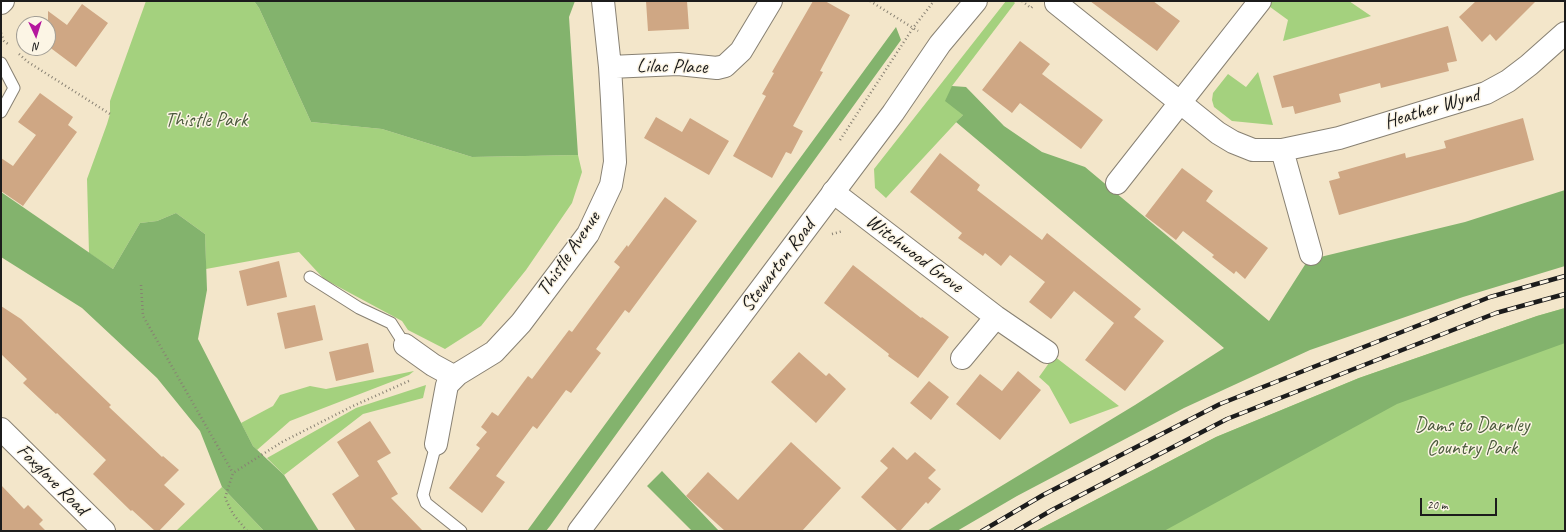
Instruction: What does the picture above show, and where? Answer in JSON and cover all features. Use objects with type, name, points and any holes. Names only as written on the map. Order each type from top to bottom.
[{"type":"street","name":"Thistle Avenue","points":[[436,444],[447,385],[458,374],[494,352],[522,323],[588,234],[611,185],[615,162],[610,67],[603,1]]},
{"type":"street","name":"Lilac Place","points":[[610,67],[678,64],[717,68],[725,66],[741,51],[772,1]]},
{"type":"street","name":"Stewarton Road","points":[[579,531],[893,112],[940,44],[976,1]]},
{"type":"street","points":[[1117,184],[1181,103],[1257,2]]},
{"type":"street","name":"Heather Wynd","points":[[1056,3],[1218,133],[1233,142],[1253,150],[1282,150],[1339,138],[1486,93],[1508,81],[1529,66],[1565,33]]},
{"type":"street","points":[[1282,150],[1311,254]]},
{"type":"street","name":"Witchwood Grove","points":[[833,192],[996,317],[1047,352]]},
{"type":"street","points":[[962,358],[996,317]]},
{"type":"street","points":[[404,345],[433,365],[455,377]]},
{"type":"street","name":"Foxglove Road","points":[[1,429],[104,531]]},
{"type":"lane","points":[[1,63],[14,88],[1,112]]},
{"type":"lane","points":[[310,277],[359,308],[391,323],[404,345]]},
{"type":"lane","name":"Thistle Avenue","points":[[436,444],[422,495],[426,503],[461,531]]},
{"type":"path","points":[[870,1],[940,44]]},
{"type":"path","points":[[1022,1],[1031,8],[1034,4]]},
{"type":"path","points":[[1,33],[4,41],[10,46]]},
{"type":"path","points":[[21,56],[110,114]]},
{"type":"path","points":[[141,285],[143,316],[233,473]]},
{"type":"path","points":[[247,531],[233,514],[225,498],[233,473],[282,442],[353,406],[414,379],[433,365]]},
{"type":"green space","name":"Thistle Park","points":[[146,1],[254,1],[259,8],[311,122],[382,129],[472,157],[578,155],[582,172],[572,203],[526,270],[481,326],[445,349],[408,330],[402,321],[324,279],[299,252],[206,269],[205,234],[176,213],[157,221],[140,223],[113,269],[89,253],[87,179],[110,114],[110,101]]},
{"type":"green space","points":[[254,1],[575,1],[569,17],[578,155],[472,157],[382,129],[311,122],[259,8]]},
{"type":"green space","points":[[1006,1],[1013,1],[1015,3],[952,86],[963,115],[886,198],[875,188],[874,169]]},
{"type":"green space","points":[[1268,1],[1349,1],[1371,16],[1283,41],[1288,20],[1266,4]]},
{"type":"green space","points":[[896,27],[901,40],[550,526],[546,531],[527,531]]},
{"type":"green space","points":[[1258,72],[1273,125],[1232,121],[1214,107],[1212,100],[1213,93],[1228,74],[1246,87]]},
{"type":"green space","points":[[952,86],[966,87],[1004,126],[1042,152],[1085,167],[1269,321],[1308,260],[1465,222],[1565,190],[1565,266],[1463,297],[1310,350],[1184,408],[1017,496],[957,531],[927,531],[1135,405],[1224,348],[956,122],[963,115],[945,101]]},
{"type":"green space","points":[[1,192],[113,269],[140,223],[157,221],[176,213],[205,234],[207,290],[198,339],[253,446],[284,475],[319,531],[264,531],[222,487],[200,431],[157,378],[82,308],[1,257]]},
{"type":"green space","name":"Dams to Darnley Country Park","points":[[1565,308],[1565,531],[1036,531],[1216,437],[1359,378],[1537,316]]},
{"type":"green space","points":[[1565,308],[1565,343],[1397,404],[1164,531],[1036,531],[1216,437],[1359,378],[1537,316]]},
{"type":"green space","points":[[1054,356],[1119,406],[1070,424],[1049,386],[1039,377]]},
{"type":"green space","points":[[414,371],[409,375],[290,421],[257,450],[253,446],[241,423],[273,406],[280,395],[310,386],[326,389]]},
{"type":"green space","points":[[426,385],[423,398],[363,414],[284,475],[267,458],[356,408]]},
{"type":"green space","points":[[662,471],[719,531],[692,531],[647,486]]},
{"type":"green space","points":[[222,487],[264,531],[176,531]]},
{"type":"building","points":[[646,1],[687,1],[689,29],[648,31]]},
{"type":"building","points":[[813,1],[825,1],[850,15],[820,71],[823,72],[793,126],[803,131],[791,154],[786,152],[772,178],[733,156],[766,96],[762,94],[774,73],[772,72]]},
{"type":"building","points":[[1090,1],[1153,1],[1180,21],[1157,51]]},
{"type":"building","points":[[1476,1],[1536,1],[1496,41],[1490,34],[1482,42],[1459,17]]},
{"type":"building","points":[[82,4],[108,23],[76,67],[56,52],[56,17],[67,25]]},
{"type":"building","points":[[48,11],[55,16],[48,16]]},
{"type":"building","points":[[1448,26],[1457,61],[1447,63],[1449,71],[1381,88],[1380,83],[1339,94],[1341,102],[1295,114],[1293,106],[1282,108],[1273,76]]},
{"type":"building","points":[[1020,41],[1050,64],[1042,74],[1103,120],[1081,149],[1020,103],[1012,113],[982,90]]},
{"type":"building","points":[[40,93],[73,117],[68,125],[77,132],[23,206],[1,191],[1,158],[13,166],[36,135],[18,122]]},
{"type":"building","points":[[656,117],[682,132],[690,118],[729,141],[709,175],[644,138]]},
{"type":"building","points":[[1523,118],[1534,160],[1339,215],[1329,181],[1340,178],[1338,172],[1405,153],[1406,158],[1446,148],[1444,141]]},
{"type":"building","points":[[940,153],[980,185],[977,190],[1042,240],[1047,233],[1141,309],[1134,317],[1164,341],[1125,391],[1085,360],[1114,323],[1074,291],[1051,319],[1029,302],[1045,282],[1010,255],[1001,266],[985,253],[983,256],[958,238],[962,233],[910,192]]},
{"type":"building","points":[[1182,168],[1213,191],[1206,201],[1268,248],[1245,279],[1236,271],[1234,274],[1212,257],[1214,255],[1183,231],[1176,240],[1145,216]]},
{"type":"building","points":[[665,197],[697,221],[629,313],[625,310],[596,349],[601,353],[571,393],[566,390],[537,429],[533,426],[496,476],[505,482],[482,513],[449,488],[480,448],[476,445],[487,432],[481,427],[492,412],[498,416],[528,376],[532,379],[569,330],[572,332],[620,267],[614,262],[627,245],[628,247]]},
{"type":"building","points":[[279,261],[287,297],[247,306],[239,271]]},
{"type":"building","points":[[853,265],[921,318],[922,317],[949,337],[918,378],[888,356],[889,354],[824,303]]},
{"type":"building","points":[[315,305],[323,340],[285,349],[277,313]]},
{"type":"building","points":[[1,306],[21,319],[111,405],[109,407],[162,457],[163,456],[179,470],[164,485],[185,504],[159,531],[155,531],[132,510],[131,511],[93,474],[106,460],[23,383],[27,379],[1,354]]},
{"type":"building","points":[[368,343],[374,372],[336,381],[329,352]]},
{"type":"building","points":[[799,352],[826,376],[829,373],[846,389],[816,423],[771,382]]},
{"type":"building","points":[[1018,371],[1041,390],[1000,440],[956,404],[980,374],[1002,391]]},
{"type":"building","points":[[929,381],[949,397],[931,420],[910,403]]},
{"type":"building","points":[[370,421],[391,453],[377,461],[398,494],[391,498],[423,531],[356,531],[332,494],[359,476],[337,442]]},
{"type":"building","points":[[791,442],[841,488],[802,531],[725,531],[686,496],[708,472],[738,500]]},
{"type":"building","points":[[893,447],[907,460],[915,452],[936,470],[928,478],[941,489],[928,504],[926,502],[900,531],[898,531],[861,497],[888,468],[880,461]]},
{"type":"building","points":[[1,485],[24,509],[28,505],[43,520],[39,524],[46,531],[1,531]]},
{"type":"railway","points":[[982,531],[1043,495],[1220,404],[1490,297],[1565,276]]},
{"type":"railway","points":[[1016,531],[1052,510],[1227,419],[1496,313],[1565,294]]}]
